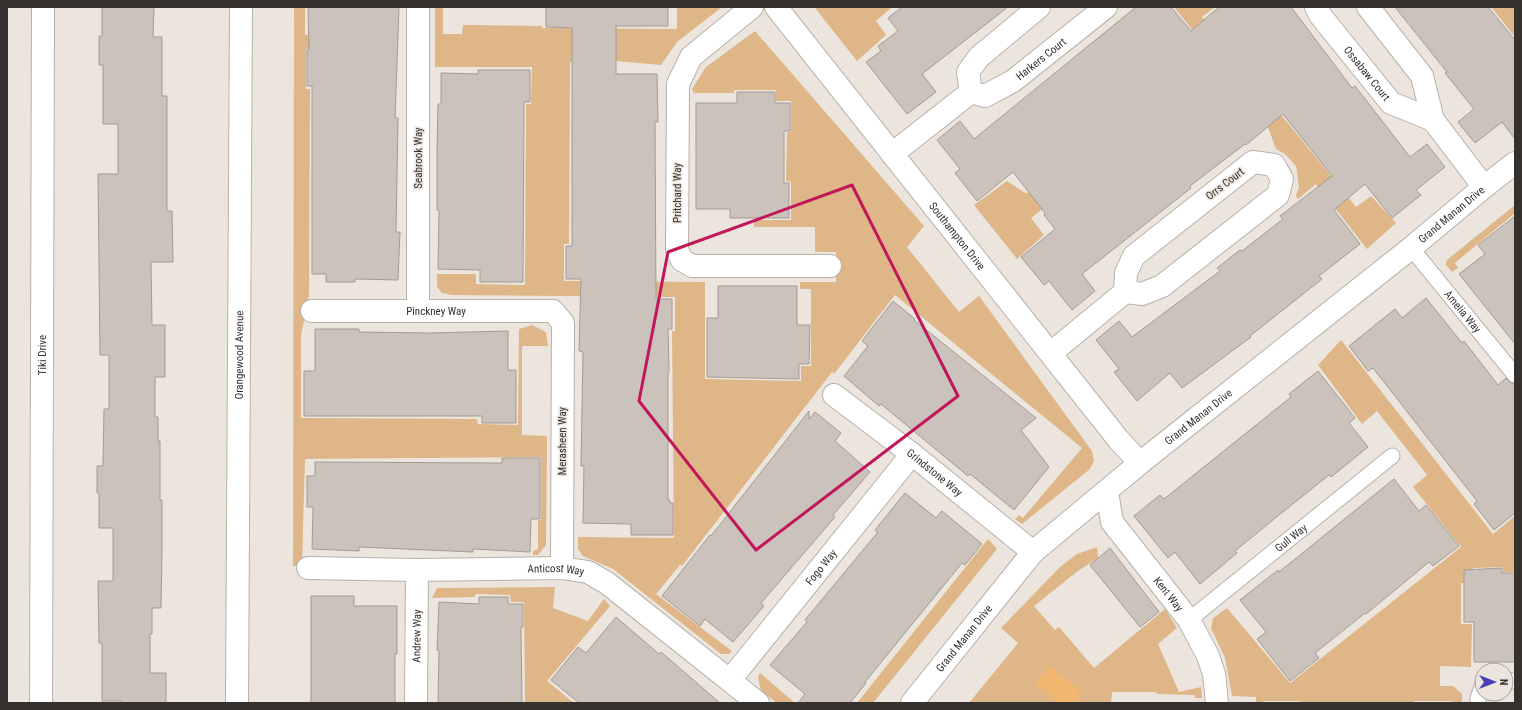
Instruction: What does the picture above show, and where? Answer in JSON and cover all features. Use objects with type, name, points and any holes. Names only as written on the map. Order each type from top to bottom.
[{"type":"street","name":"Tiki Drive","points":[[41,703],[44,7]]},
{"type":"street","name":"Orangewood Avenue","points":[[237,703],[241,7]]},
{"type":"street","name":"Seabrook Way","points":[[418,7],[418,310]]},
{"type":"street","name":"Pritchard Way","points":[[752,7],[691,56],[678,84],[677,250],[682,260],[692,266],[830,266]]},
{"type":"street","name":"Southampton Drive","points":[[776,7],[1118,439],[1140,464]]},
{"type":"street","points":[[892,154],[971,92],[968,72],[979,57],[1039,7]]},
{"type":"street","name":"Harkers Court","points":[[971,92],[985,96],[1013,81],[1106,7]]},
{"type":"street","name":"Ossabaw Court","points":[[1316,7],[1320,15],[1391,103],[1433,120]]},
{"type":"street","points":[[1368,7],[1422,76],[1433,120],[1484,187]]},
{"type":"street","name":"Orrs Court","points":[[1253,162],[1274,166],[1282,179],[1278,195],[1162,286],[1142,294],[1125,292],[1126,273],[1134,256],[1253,162]]},
{"type":"street","name":"Grand Manan Drive","points":[[912,703],[1033,552],[1140,464],[1515,163]]},
{"type":"street","points":[[1052,354],[1125,292]]},
{"type":"street","name":"Pinckney Way","points":[[312,311],[553,311],[559,316]]},
{"type":"street","name":"Merasheen Way","points":[[559,316],[563,323],[562,568]]},
{"type":"street","name":"Grindstone Way","points":[[834,395],[912,454],[1033,552]]},
{"type":"street","name":"Fogo Way","points":[[730,680],[912,454]]},
{"type":"street","name":"Kent Way","points":[[1107,492],[1112,522],[1189,620],[1208,656],[1215,680],[1217,703]]},
{"type":"street","name":"Anticost Way","points":[[308,568],[417,570],[562,568],[588,572],[607,583],[758,703]]},
{"type":"street","name":"Andrew Way","points":[[416,703],[417,570]]},
{"type":"lane","name":"Amelia Way","points":[[1411,248],[1515,375]]},
{"type":"lane","name":"Gull Way","points":[[1189,620],[1392,456]]},
{"type":"highlighted area","points":[[852,185],[958,396],[756,550],[639,401],[668,252]]},
{"type":"shaded area","points":[[294,7],[305,7],[305,35],[320,35],[319,48],[306,49],[306,89],[310,89],[309,295],[301,336],[301,418],[477,419],[478,424],[518,425],[519,329],[532,325],[546,332],[548,346],[522,346],[522,435],[547,436],[546,545],[538,555],[533,555],[533,551],[538,549],[538,520],[541,520],[541,457],[305,459],[302,566],[293,566]]},
{"type":"shaded area","points":[[435,7],[443,7],[443,34],[462,34],[463,25],[542,26],[542,28],[677,29],[677,7],[722,7],[677,42],[661,65],[616,61],[570,62],[569,244],[564,244],[564,281],[705,282],[705,379],[801,381],[801,366],[811,366],[811,289],[800,289],[800,282],[836,282],[836,252],[815,252],[815,227],[754,227],[754,220],[791,220],[791,182],[786,181],[787,132],[791,132],[791,101],[776,101],[776,90],[734,90],[734,93],[694,93],[692,89],[706,67],[755,31],[924,226],[907,247],[959,312],[979,296],[1092,451],[1094,461],[1090,469],[1022,524],[1015,519],[1019,515],[1023,518],[1082,448],[895,295],[834,374],[832,372],[682,566],[680,565],[656,594],[732,651],[729,654],[721,654],[613,569],[583,556],[578,549],[578,537],[674,538],[672,331],[675,331],[675,297],[452,295],[442,293],[437,287],[437,274],[476,274],[476,284],[525,285],[526,104],[531,104],[532,67],[435,67]]},
{"type":"shaded area","points":[[892,7],[876,21],[886,35],[857,61],[815,8]]},
{"type":"shaded area","points":[[1174,7],[1215,7],[1202,17],[1356,207],[1371,196],[1396,223],[1367,249],[1316,184],[1298,199],[1296,196],[1299,187],[1296,166],[1285,154],[1276,149],[1268,127],[1222,66],[1031,218],[1044,235],[1017,259],[974,205],[1007,181],[1025,193],[1037,191],[1205,46]]},
{"type":"shaded area","points":[[1491,7],[1515,7],[1515,37]]},
{"type":"shaded area","points":[[1515,205],[1515,213],[1455,263],[1458,268],[1452,272],[1446,265],[1447,260]]},
{"type":"shaded area","points":[[1341,340],[1493,534],[1515,516],[1515,572],[1503,572],[1503,567],[1473,568],[1473,583],[1461,583],[1461,624],[1472,624],[1471,667],[1440,666],[1440,686],[1453,686],[1462,694],[1462,703],[1452,703],[1452,701],[1414,701],[1414,703],[1300,703],[1300,701],[1263,701],[1263,703],[1256,703],[1256,697],[1232,696],[1225,658],[1211,628],[1213,618],[1227,608],[1290,683],[1461,547],[1413,487],[1427,475],[1377,411],[1362,424],[1318,365]]},
{"type":"shaded area","points":[[988,539],[997,549],[873,703],[857,703]]},
{"type":"shaded area","points":[[1097,547],[1098,558],[1078,571],[1034,606],[1055,630],[1059,627],[1094,668],[1165,609],[1177,628],[1158,644],[1179,692],[1201,687],[1202,698],[1195,698],[1195,695],[1157,694],[1156,692],[1112,692],[1111,703],[969,703],[1018,643],[1001,628],[1060,567],[1077,554]]},
{"type":"shaded area","points":[[555,587],[553,608],[588,621],[604,599],[610,606],[547,681],[574,703],[525,703],[524,602],[511,602],[510,595],[475,594],[475,597],[432,598],[437,588]]},
{"type":"shaded area","points":[[1049,666],[1078,689],[1080,703],[1058,703],[1035,683]]},
{"type":"shaded area","points":[[760,673],[795,703],[777,703],[761,691],[758,677]]},
{"type":"building","points":[[102,7],[154,7],[153,37],[162,37],[162,96],[167,96],[167,211],[172,211],[173,262],[151,262],[152,325],[165,325],[165,377],[155,377],[155,417],[158,417],[158,441],[160,441],[162,551],[161,608],[152,608],[150,673],[166,673],[166,703],[121,703],[121,701],[102,701],[102,643],[99,643],[98,581],[113,581],[113,528],[99,528],[99,493],[97,493],[97,466],[103,466],[104,409],[109,409],[109,355],[100,355],[98,174],[118,174],[118,124],[103,124],[103,65],[99,65],[99,36],[102,36]]},
{"type":"building","points":[[308,7],[399,7],[395,118],[398,118],[396,232],[400,232],[398,280],[355,279],[355,282],[326,282],[326,274],[312,274],[312,86],[307,86],[307,50],[309,50]]},
{"type":"building","points":[[546,7],[668,7],[668,26],[616,26],[616,74],[657,74],[658,122],[655,122],[656,299],[672,299],[672,329],[668,329],[668,500],[670,500],[670,503],[673,503],[673,535],[631,535],[631,524],[583,523],[584,466],[581,466],[583,352],[579,351],[581,279],[566,279],[566,246],[572,246],[572,28],[546,27]]},
{"type":"building","points":[[902,7],[1008,7],[922,74],[936,92],[907,114],[866,62],[881,51],[878,46],[898,31],[888,18]]},
{"type":"building","points":[[1136,7],[1171,7],[1191,31],[1219,7],[1291,7],[1352,88],[1355,86],[1410,157],[1427,144],[1445,167],[1416,190],[1421,195],[1392,218],[1365,184],[1334,210],[1360,244],[1319,276],[1322,279],[1250,336],[1251,337],[1182,388],[1170,373],[1137,401],[1114,372],[1119,369],[1096,340],[1119,321],[1132,337],[1220,271],[1217,268],[1240,250],[1242,251],[1283,219],[1280,216],[1332,176],[1283,114],[1246,145],[1245,144],[1190,186],[1191,188],[1082,274],[1095,291],[1072,310],[1049,281],[1044,285],[1021,257],[1055,229],[1044,215],[1045,213],[1013,172],[977,201],[955,173],[960,169],[937,140],[960,121],[974,139]]},
{"type":"building","points":[[1395,7],[1488,7],[1515,40],[1515,139],[1502,122],[1475,143],[1458,122],[1474,109],[1445,73],[1447,72]]},
{"type":"building","points":[[478,70],[530,70],[530,102],[524,102],[523,282],[480,282],[480,270],[438,269],[439,210],[437,210],[437,152],[438,104],[441,104],[441,73],[478,74]]},
{"type":"building","points":[[737,92],[775,92],[775,103],[790,103],[790,131],[784,131],[784,183],[789,183],[789,218],[730,218],[730,209],[696,209],[696,103],[737,103]]},
{"type":"building","points":[[1515,216],[1515,344],[1459,274],[1485,254],[1478,245]]},
{"type":"building","points":[[718,286],[797,286],[797,325],[810,325],[809,364],[799,364],[799,379],[707,377],[707,318],[718,318]]},
{"type":"building","points":[[1426,298],[1462,343],[1464,341],[1498,385],[1506,378],[1511,383],[1515,384],[1515,513],[1494,530],[1474,504],[1477,501],[1373,368],[1368,371],[1349,346],[1395,309],[1402,318]]},
{"type":"building","points":[[893,301],[915,319],[914,320],[1036,418],[1021,430],[1049,467],[1014,510],[970,474],[968,476],[881,404],[879,406],[844,376],[868,346],[862,341]]},
{"type":"building","points":[[315,329],[359,329],[359,332],[430,333],[508,331],[508,370],[516,370],[516,423],[482,423],[482,416],[304,416],[304,371],[315,371]]},
{"type":"building","points":[[1318,371],[1355,418],[1349,423],[1368,447],[1331,477],[1329,475],[1279,515],[1235,551],[1237,553],[1200,584],[1175,552],[1168,558],[1134,516],[1160,495],[1164,499],[1291,397],[1289,394]]},
{"type":"building","points":[[809,411],[809,419],[815,412],[841,433],[835,441],[870,472],[833,515],[835,517],[761,603],[764,606],[733,642],[705,619],[700,626],[662,596]]},
{"type":"building","points":[[502,458],[540,458],[540,519],[531,519],[530,552],[473,549],[473,552],[359,547],[359,551],[312,549],[313,507],[307,507],[307,476],[315,476],[315,462],[502,463]]},
{"type":"building","points":[[1394,479],[1419,511],[1426,505],[1459,546],[1433,566],[1429,562],[1366,614],[1365,613],[1315,653],[1319,658],[1290,681],[1257,639],[1266,632],[1240,600],[1278,570],[1279,572]]},
{"type":"building","points":[[905,493],[936,518],[942,511],[982,544],[965,565],[962,563],[865,682],[866,683],[850,703],[798,703],[805,694],[770,665],[807,622],[805,620],[878,532],[875,530]]},
{"type":"building","points":[[1110,548],[1159,612],[1140,627],[1090,565]]},
{"type":"building","points":[[1502,568],[1502,573],[1515,573],[1515,662],[1474,662],[1474,622],[1464,622],[1464,570]]},
{"type":"building","points":[[311,596],[354,596],[354,606],[397,606],[395,703],[311,703]]},
{"type":"building","points":[[479,597],[508,597],[508,604],[523,604],[523,627],[521,627],[522,703],[438,703],[439,650],[437,650],[439,602],[479,604]]},
{"type":"building","points":[[616,617],[659,654],[661,652],[720,703],[579,703],[551,680],[578,647],[586,653]]}]
